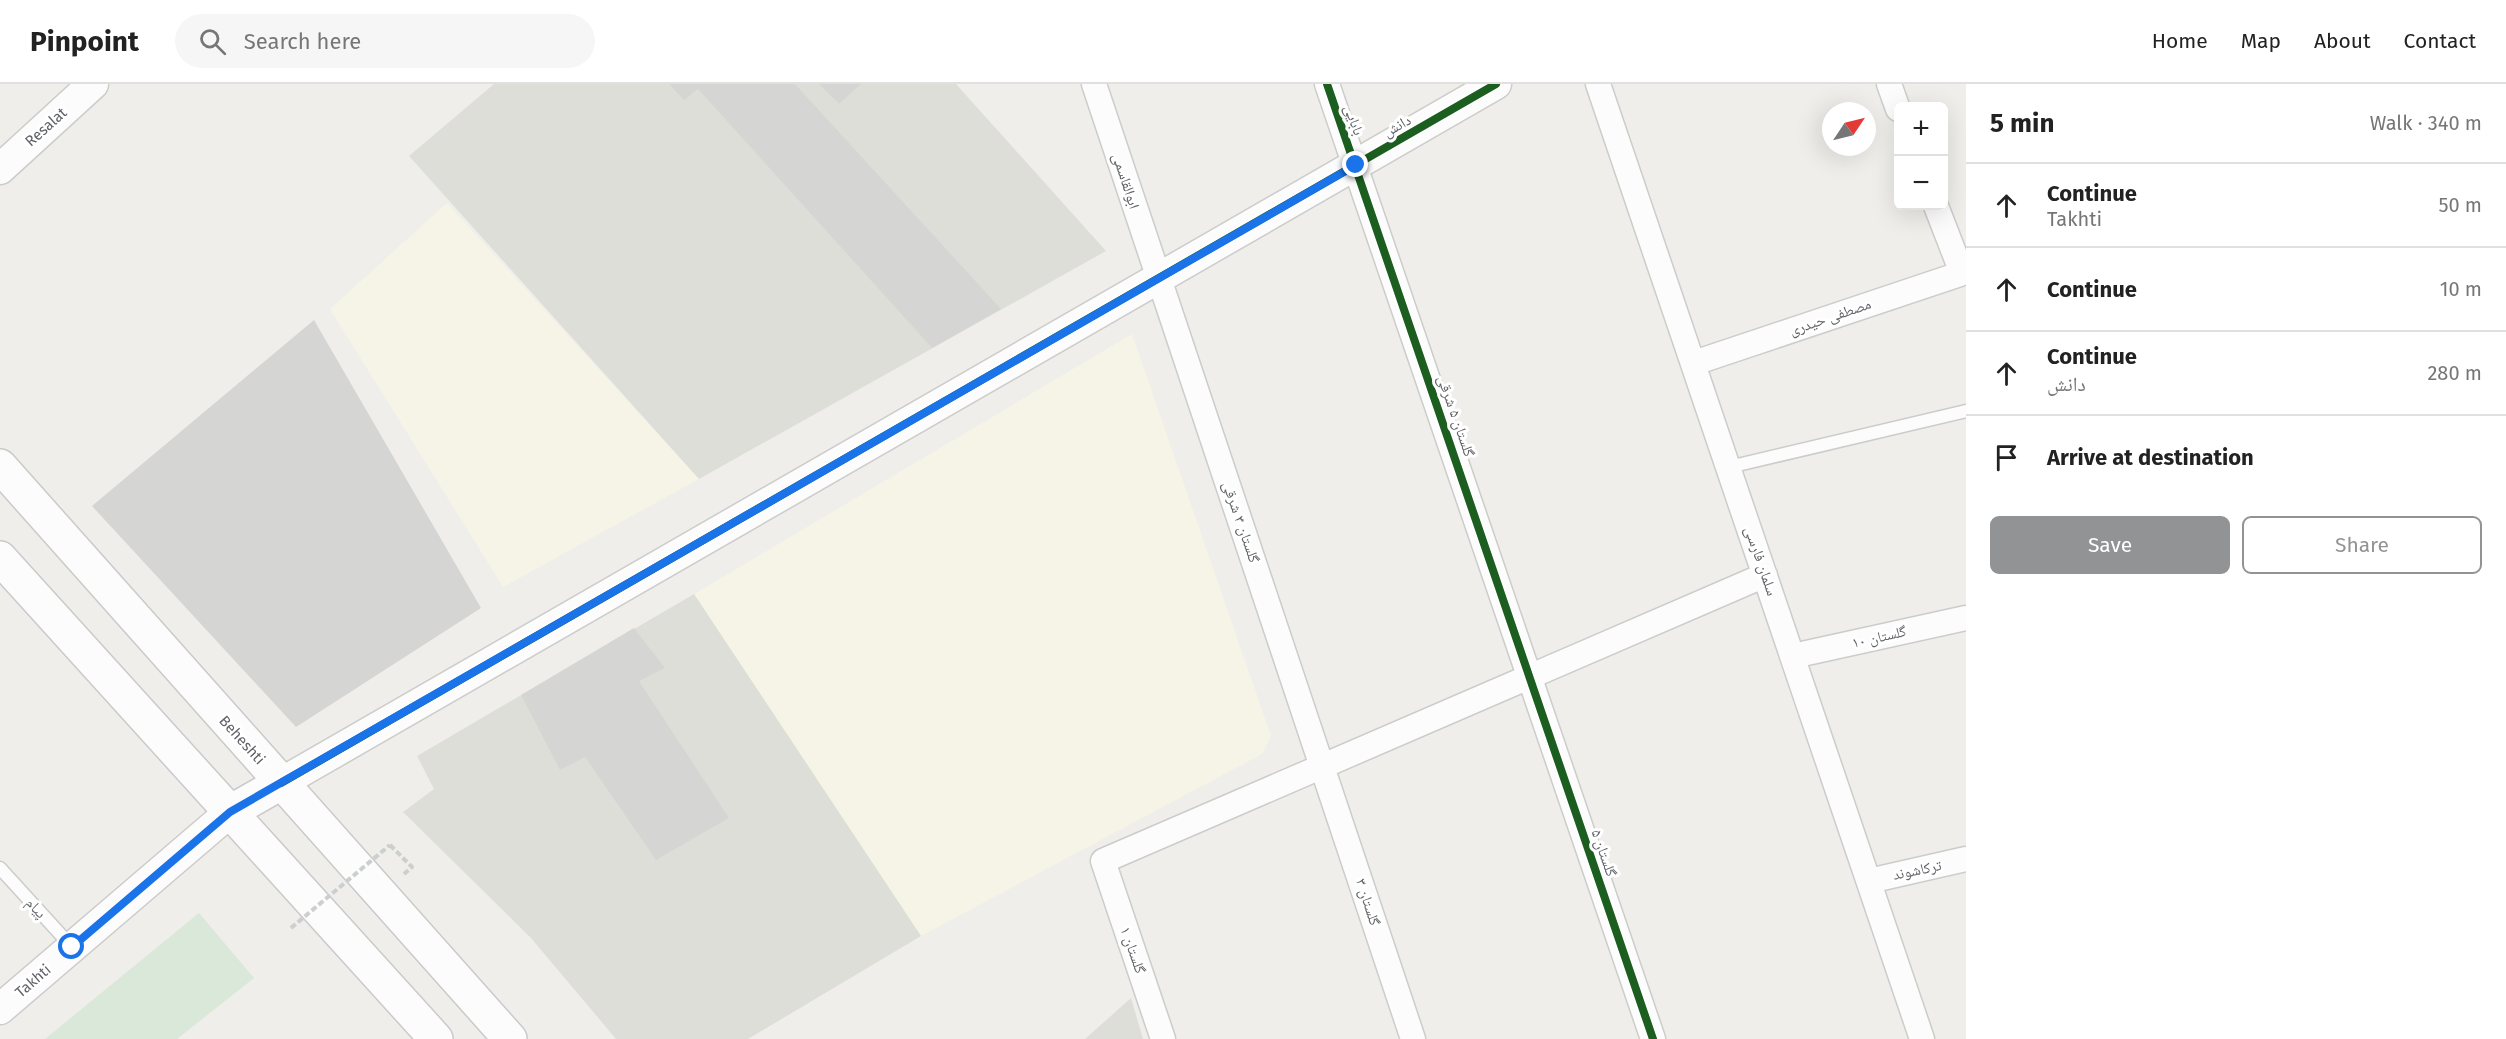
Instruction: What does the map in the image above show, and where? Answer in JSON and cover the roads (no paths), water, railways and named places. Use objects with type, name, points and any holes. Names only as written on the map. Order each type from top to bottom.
[{"type":"main road","name":"Beheshti","points":[[0,466],[510,1039]]},
{"type":"main road","points":[[0,558],[436,1039]]},
{"type":"main road","points":[[230,812],[281,783]]},
{"type":"street","name":"Resalat","points":[[0,169],[93,84]]},
{"type":"street","name":"ابوالقاسمی","points":[[1094,84],[1159,278]]},
{"type":"street","name":"بابایی","points":[[1327,84],[1356,165]]},
{"type":"street","name":"دانش","points":[[281,783],[1496,84]]},
{"type":"street","name":"سلمان فارسی","points":[[1598,84],[1922,1039]]},
{"type":"street","points":[[1889,84],[1896,102]]},
{"type":"street","name":"گلستان ۵ شرقی","points":[[1356,165],[1530,676]]},
{"type":"street","points":[[1938,210],[1964,272]]},
{"type":"street","name":"مصطفی حیدری","points":[[1694,363],[1964,272]]},
{"type":"street","name":"گلستان ۳ شرقی","points":[[1159,278],[1323,766]]},
{"type":"street","points":[[1323,766],[1765,575]]},
{"type":"street","name":"گلستان ۱۰","points":[[1793,656],[1966,618]]},
{"type":"street","name":"گلستان ۵","points":[[1530,676],[1653,1039]]},
{"type":"street","name":"گلستان ۱","points":[[1163,1039],[1103,861],[1323,766]]},
{"type":"street","name":"گلستان ۳","points":[[1323,766],[1413,1039]]},
{"type":"street","name":"Takhti","points":[[0,1009],[230,812]]},
{"type":"street","name":"ترکاشوند","points":[[1869,881],[1966,860]]},
{"type":"lane","points":[[1729,467],[1966,411]]},
{"type":"lane","name":"پیام","points":[[0,868],[72,947]]}]
